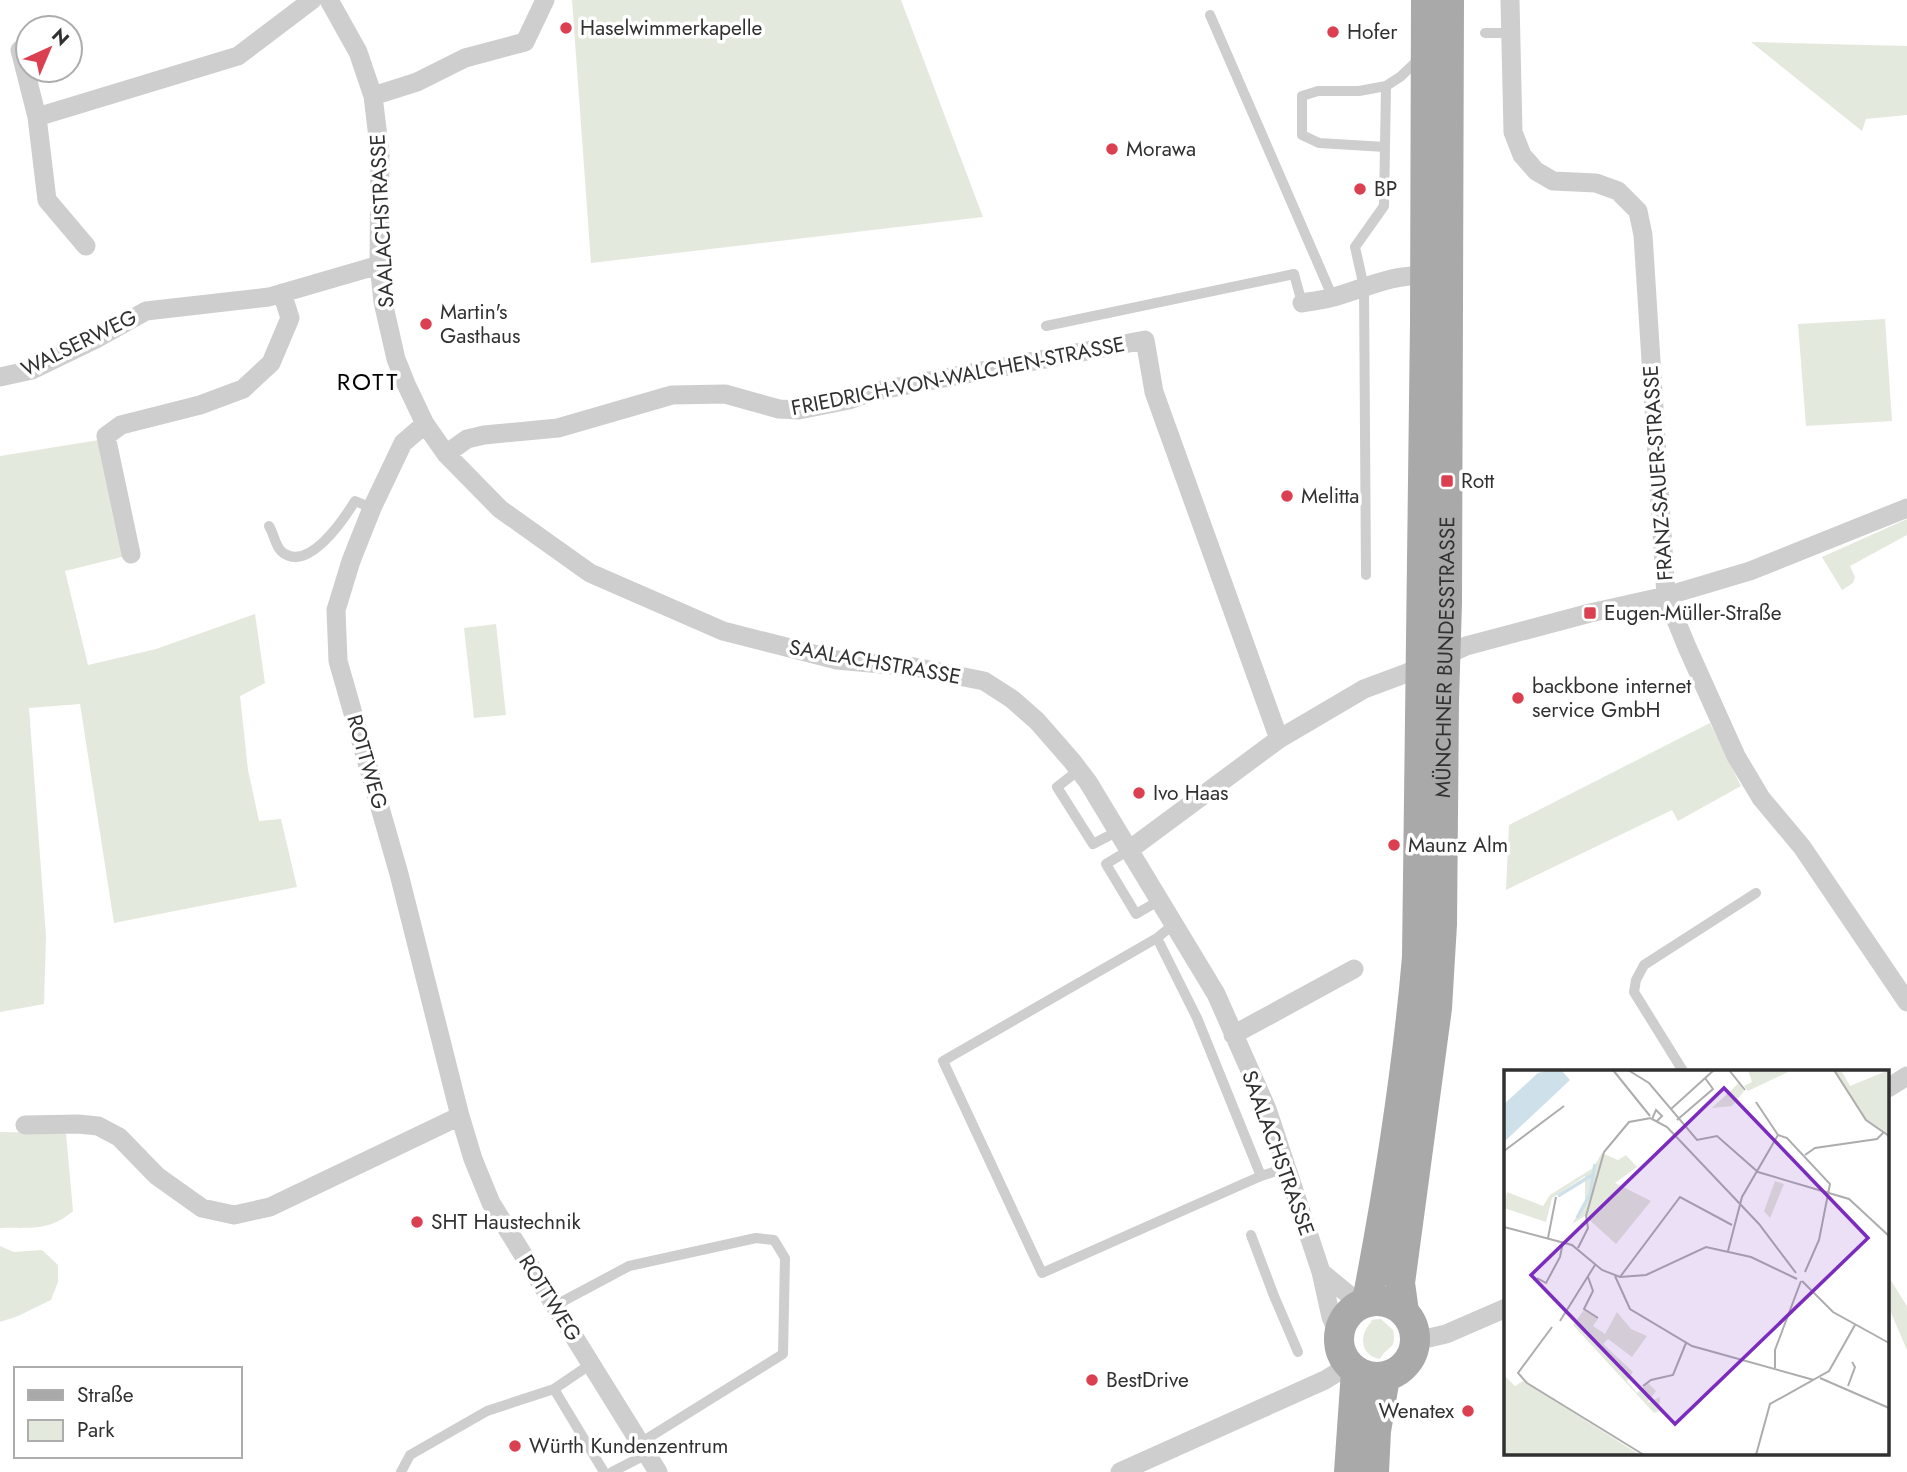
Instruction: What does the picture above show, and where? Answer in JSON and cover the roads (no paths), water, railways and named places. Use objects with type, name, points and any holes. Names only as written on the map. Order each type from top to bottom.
[{"type":"main road","name":"MÜNCHNER BUNDESSTRASSE","points":[[1404,1312],[1400,1283],[1437,1008],[1442,924],[1425,276],[1426,0]]},
{"type":"main road","name":"MÜNCHNER BUNDESSTRASSE","points":[[1364,1303],[1398,1124],[1416,970],[1419,869],[1449,442],[1450,0]]},
{"type":"main road","points":[[1381,1300],[1404,1312],[1411,1320],[1416,1342],[1413,1354],[1406,1364],[1397,1372],[1375,1378],[1365,1376],[1352,1368],[1339,1345],[1342,1322],[1350,1312],[1364,1303],[1381,1300]]},
{"type":"main road","points":[[1349,1472],[1352,1368]]},
{"type":"main road","points":[[1374,1472],[1376,1431],[1385,1377]]},
{"type":"street","points":[[37,117],[238,56],[312,0]]},
{"type":"street","name":"SAALACHSTRASSE","points":[[328,0],[358,52],[373,96],[380,154],[380,265],[383,302],[396,359],[425,424],[446,454],[500,509],[590,573],[723,631],[837,660],[914,667],[984,681],[1012,699],[1037,721],[1079,770],[1216,994],[1267,1109],[1321,1272],[1331,1317],[1339,1334]]},
{"type":"street","points":[[373,96],[417,82],[465,58],[525,43],[545,0]]},
{"type":"street","name":"FRANZ-SAUER-STRASSE","points":[[1510,0],[1513,132],[1522,155],[1536,171],[1553,181],[1596,183],[1618,191],[1638,211],[1643,235],[1667,596],[1687,647],[1736,756],[1761,798],[1802,848],[1907,1002]]},
{"type":"street","points":[[29,84],[37,117],[47,200],[86,246]]},
{"type":"street","name":"WALSERWEG","points":[[0,377],[32,370],[146,311],[268,297],[380,265]]},
{"type":"street","points":[[1302,303],[1333,298],[1412,275],[1425,276]]},
{"type":"street","points":[[131,554],[106,436],[121,425],[190,407],[243,389],[271,363],[289,318],[282,293]]},
{"type":"street","name":"FRIEDRICH-VON-WALCHEN-STRASSE","points":[[446,454],[467,439],[558,428],[672,396],[725,394],[779,409],[799,410],[849,400],[871,392],[1145,340],[1154,392],[1279,739]]},
{"type":"street","name":"ROTTWEG","points":[[425,424],[403,443],[372,508],[351,561],[336,610],[338,661],[399,874],[472,1159],[491,1203],[658,1472]]},
{"type":"street","points":[[1129,850],[1279,739],[1364,689],[1466,646],[1667,596],[1750,571],[1907,508]]},
{"type":"street","points":[[1233,1035],[1354,969]]},
{"type":"street","points":[[1890,1087],[1907,1076]]},
{"type":"street","points":[[25,1125],[98,1126],[119,1137],[157,1176],[202,1208],[234,1215],[270,1207],[460,1116]]},
{"type":"street","points":[[1321,1272],[1364,1303]]},
{"type":"street","points":[[1416,1342],[1446,1334],[1504,1309]]},
{"type":"street","points":[[1120,1472],[1352,1368]]},
{"type":"lane","points":[[1210,15],[1333,298]]},
{"type":"lane","points":[[1485,33],[1511,33]]},
{"type":"lane","points":[[1385,147],[1319,143],[1303,135],[1303,96],[1318,91],[1359,91],[1386,86],[1426,54]]},
{"type":"lane","points":[[1366,575],[1364,287],[1355,247],[1384,206],[1386,86]]},
{"type":"lane","points":[[1046,326],[1294,274],[1302,303]]},
{"type":"lane","points":[[270,526],[279,549],[291,556],[304,556],[312,552],[342,523],[355,501],[372,508]]},
{"type":"lane","points":[[1079,770],[1057,787],[1093,844],[1118,831]]},
{"type":"lane","points":[[1129,850],[1106,864],[1136,914],[1160,900]]},
{"type":"lane","points":[[1683,1070],[1634,992],[1636,980],[1644,965],[1756,893]]},
{"type":"lane","points":[[1174,924],[1157,938],[943,1061],[1042,1273],[1261,1176],[1286,1168]]},
{"type":"lane","points":[[1157,938],[1197,1018],[1261,1176]]},
{"type":"lane","points":[[1251,1235],[1298,1352]]},
{"type":"lane","points":[[554,1306],[629,1266],[756,1238],[774,1240],[785,1258],[783,1354],[612,1472]]},
{"type":"lane","points":[[401,1472],[411,1455],[487,1411],[554,1389],[591,1364]]},
{"type":"lane","points":[[554,1389],[604,1472]]},
{"type":"place","name":"Haselwimmerkapelle","points":[[566,28]]},
{"type":"place","name":"Hofer","points":[[1333,32]]},
{"type":"place","name":"Morawa","points":[[1112,149]]},
{"type":"place","name":"BP","points":[[1360,189]]},
{"type":"place","name":"Martin's Gasthaus","points":[[426,324]]},
{"type":"place","name":"Rott","points":[[1447,481]]},
{"type":"place","name":"Melitta","points":[[1287,496]]},
{"type":"place","name":"Eugen-Müller-Straße","points":[[1590,613]]},
{"type":"place","name":"backbone internet service GmbH","points":[[1518,698]]},
{"type":"place","name":"Ivo Haas","points":[[1139,793]]},
{"type":"place","name":"Maunz Alm","points":[[1394,845]]},
{"type":"place","name":"SHT Haustechnik","points":[[417,1222]]},
{"type":"place","name":"BestDrive","points":[[1092,1380]]},
{"type":"place","name":"Wenatex","points":[[1468,1411]]},
{"type":"place","name":"Würth Kundenzentrum","points":[[515,1446]]},
{"type":"district","name":"ROTT","points":[[368,382]]}]
